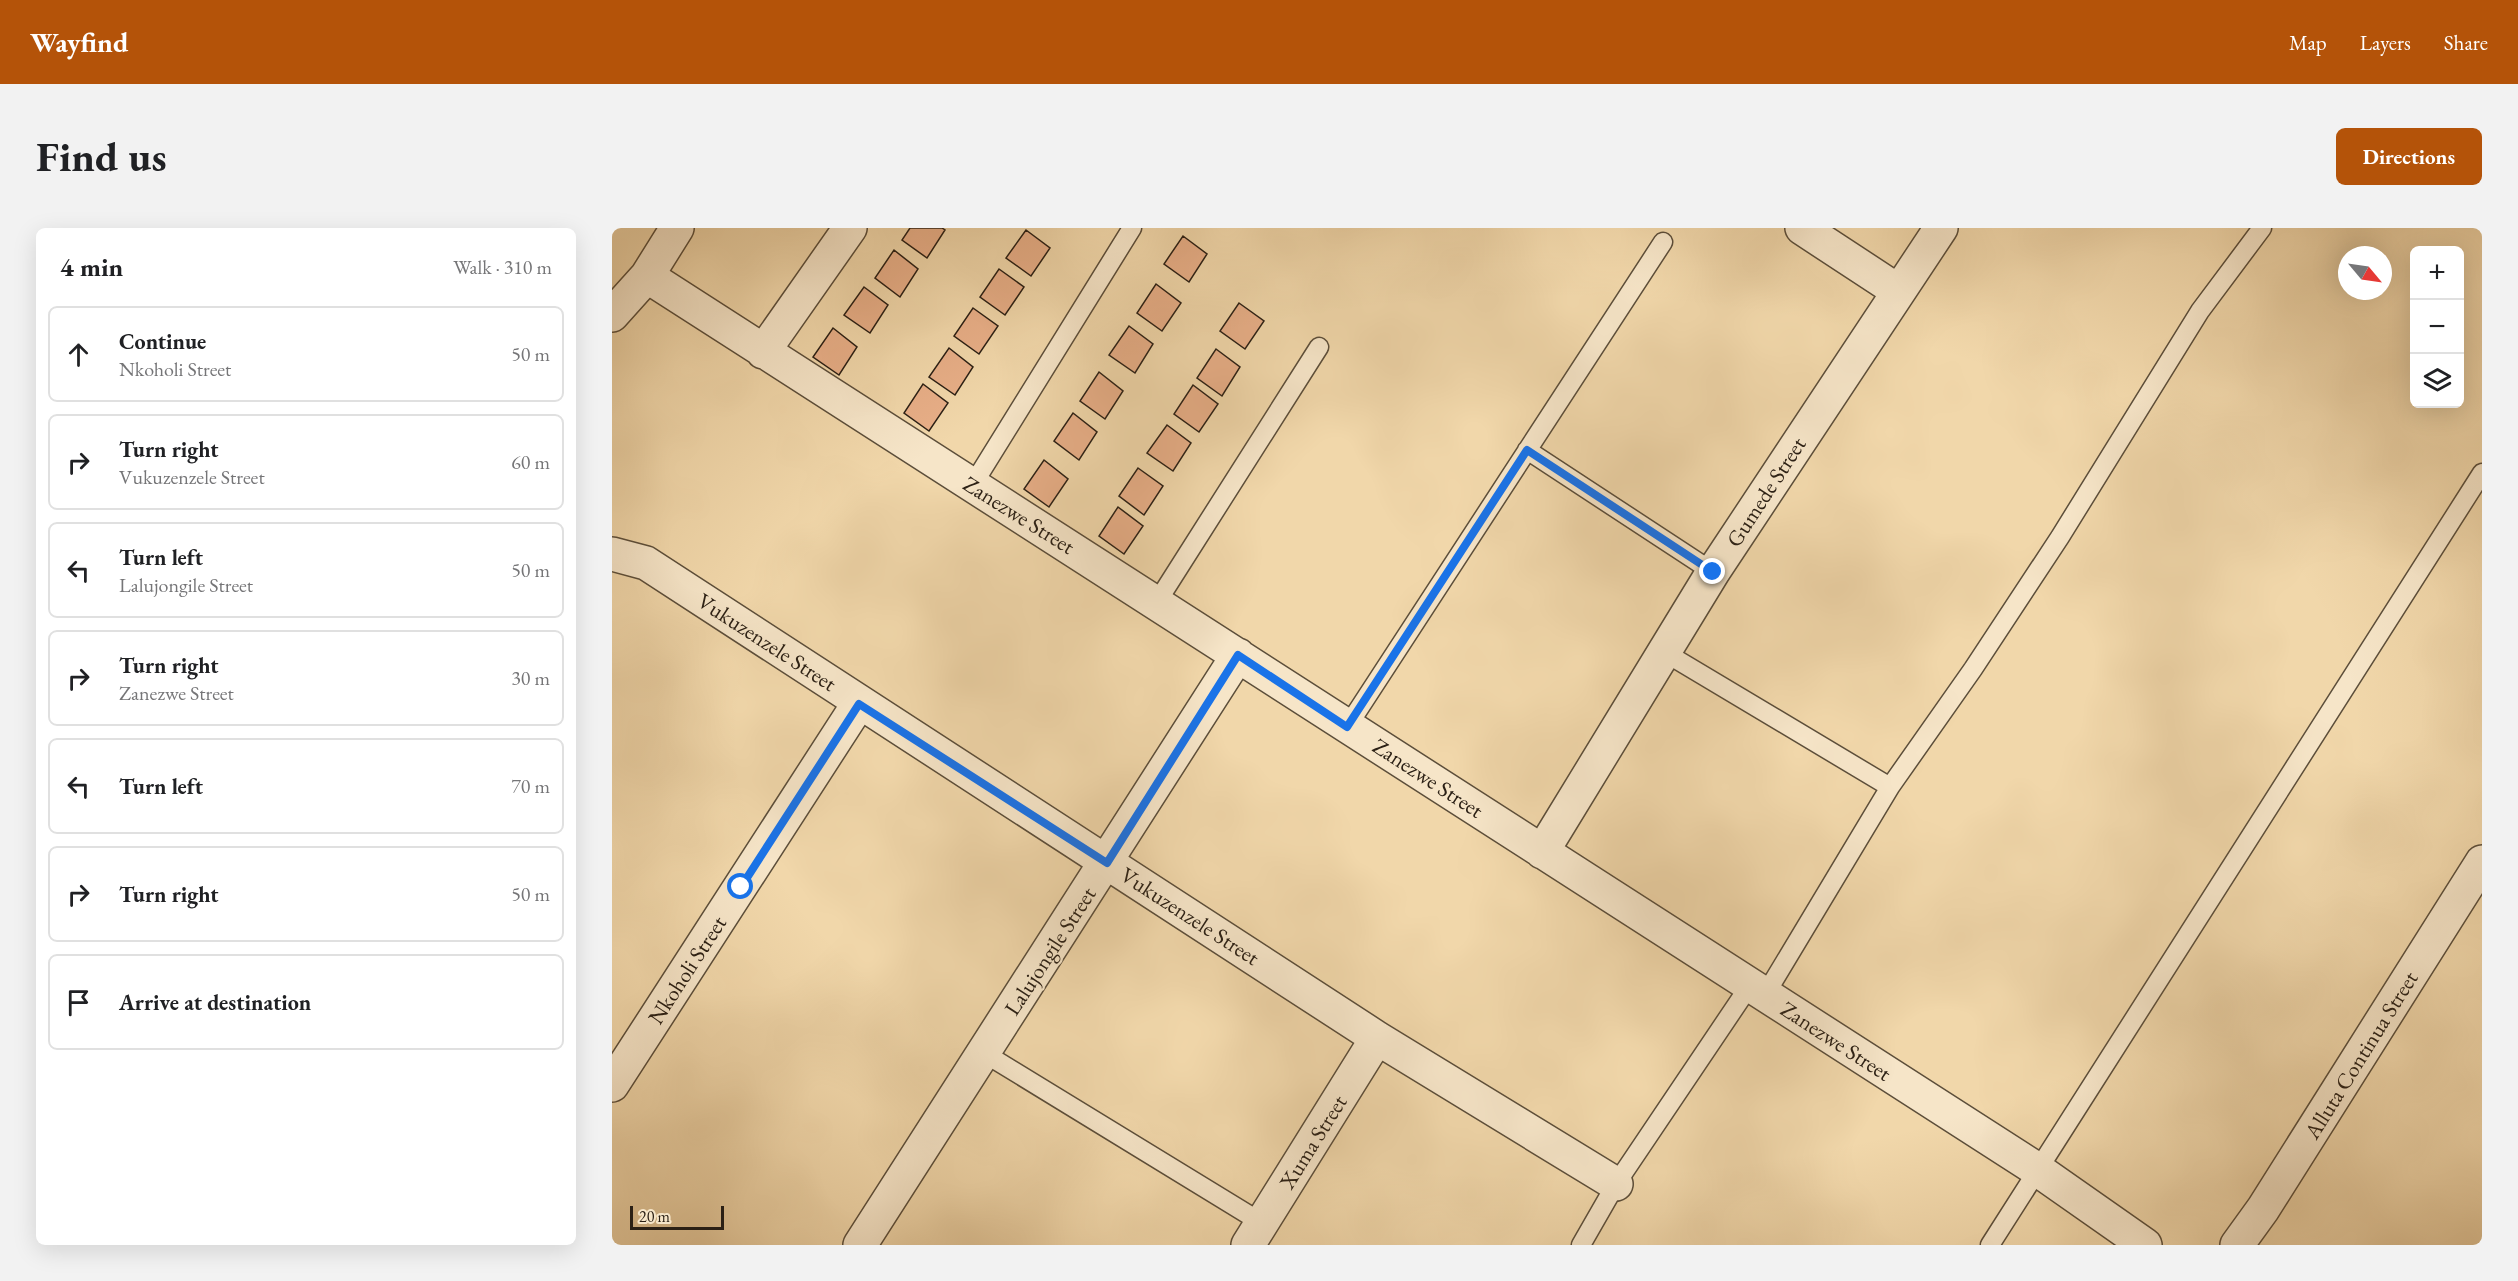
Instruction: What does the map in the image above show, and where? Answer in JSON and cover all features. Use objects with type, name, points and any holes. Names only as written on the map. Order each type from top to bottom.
[{"type":"street","points":[[612,315],[647,276],[677,228]]},
{"type":"street","points":[[763,352],[850,228]]},
{"type":"street","points":[[1802,228],[1898,291]]},
{"type":"street","name":"Gumede Street","points":[[1542,852],[1713,572],[1941,228]]},
{"type":"street","name":"Zanezwe Street","points":[[647,276],[2038,1170],[2145,1245]]},
{"type":"street","name":"Vukuzenzele Street","points":[[612,554],[645,562],[859,704],[1377,1038],[1616,1184]]},
{"type":"street","name":"Lalujongile Street","points":[[860,1245],[1107,863],[1238,655]]},
{"type":"street","name":"Nkoholi Street","points":[[612,1085],[859,704]]},
{"type":"street","name":"Alluta Continua Street","points":[[2237,1245],[2263,1209],[2482,862]]},
{"type":"street","name":"Xuma Street","points":[[1255,1234],[1377,1038]]},
{"type":"lane","points":[[972,486],[1132,228]]},
{"type":"lane","points":[[1581,1245],[1616,1184],[1757,990],[1890,787],[1973,669],[2060,537],[2200,311],[2262,228]]},
{"type":"lane","points":[[1347,727],[1663,242]]},
{"type":"lane","points":[[1156,602],[1318,347]]},
{"type":"lane","points":[[1527,450],[1713,572]]},
{"type":"lane","points":[[1990,1245],[2270,802],[2482,473]]},
{"type":"lane","points":[[1664,652],[1890,787]]},
{"type":"lane","points":[[984,1053],[1255,1234]]},
{"type":"building","points":[[910,228],[942,228],[945,230],[927,258],[902,240]]},
{"type":"building","points":[[1026,230],[1050,248],[1031,276],[1006,258]]},
{"type":"building","points":[[1183,236],[1207,254],[1189,282],[1164,264]]},
{"type":"building","points":[[894,250],[918,269],[900,297],[875,278]]},
{"type":"building","points":[[999,269],[1024,287],[1005,315],[980,297]]},
{"type":"building","points":[[1156,284],[1181,303],[1162,331],[1137,313]]},
{"type":"building","points":[[864,287],[888,305],[870,333],[844,315]]},
{"type":"building","points":[[1239,303],[1264,321],[1245,349],[1220,331]]},
{"type":"building","points":[[973,308],[998,326],[979,354],[954,336]]},
{"type":"building","points":[[1129,326],[1153,344],[1135,373],[1109,355]]},
{"type":"building","points":[[833,328],[857,347],[839,375],[813,357]]},
{"type":"building","points":[[949,348],[973,367],[955,395],[929,377]]},
{"type":"building","points":[[1216,349],[1240,367],[1222,396],[1197,378]]},
{"type":"building","points":[[1099,372],[1123,391],[1105,419],[1080,401]]},
{"type":"building","points":[[923,384],[948,403],[929,431],[904,413]]},
{"type":"building","points":[[1193,385],[1218,404],[1199,432],[1174,414]]},
{"type":"building","points":[[1073,413],[1097,432],[1079,460],[1054,441]]},
{"type":"building","points":[[1167,425],[1191,443],[1173,471],[1147,453]]},
{"type":"building","points":[[1044,460],[1068,479],[1049,507],[1024,489]]},
{"type":"building","points":[[1138,468],[1163,486],[1144,515],[1119,496]]},
{"type":"building","points":[[1118,507],[1143,526],[1124,554],[1099,536]]},
{"type":"route","points":[[741,887],[859,704],[1107,863],[1238,655],[1347,727],[1527,450],[1713,572]]}]
